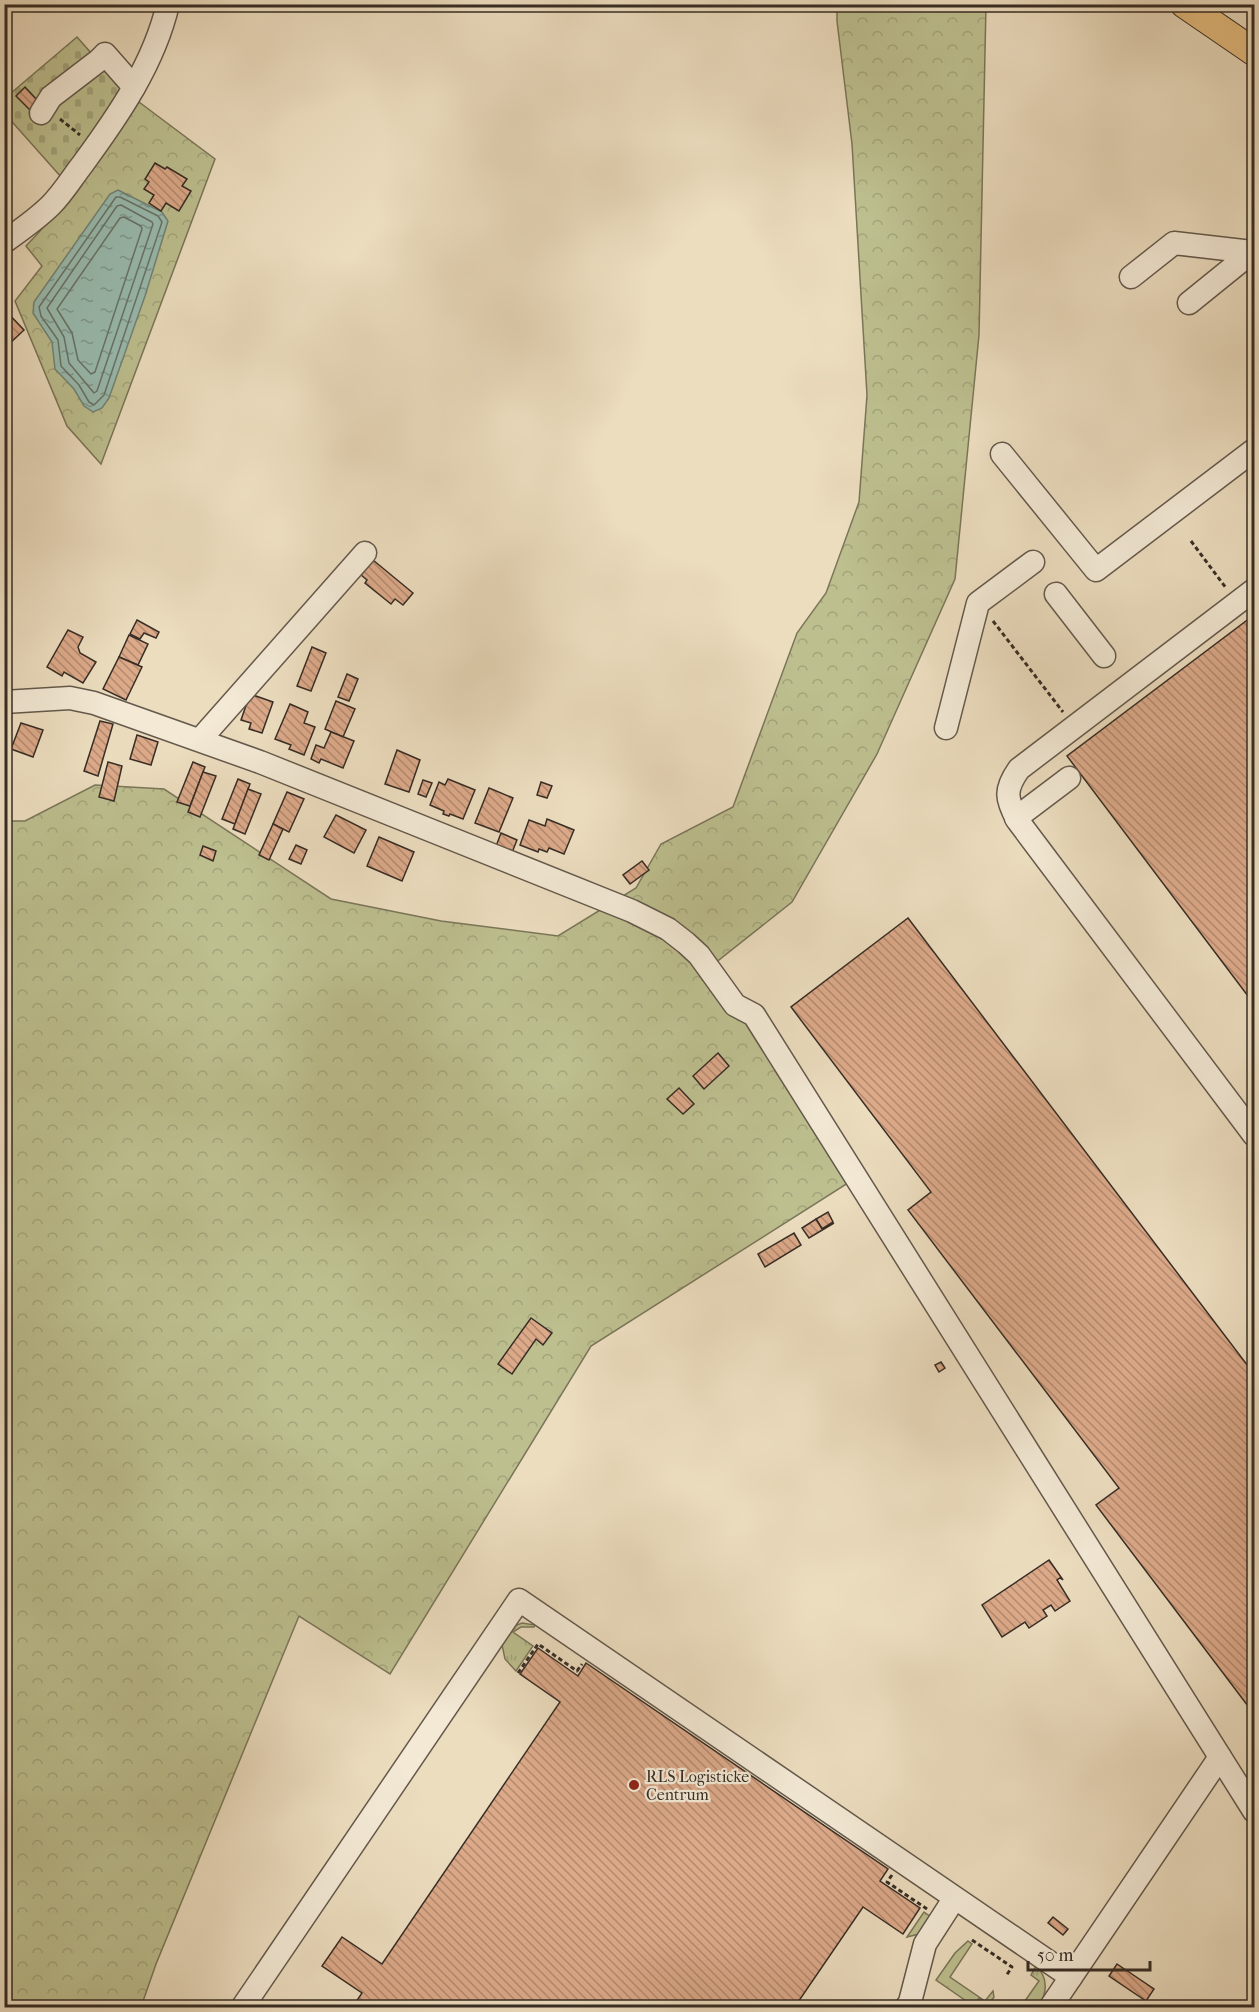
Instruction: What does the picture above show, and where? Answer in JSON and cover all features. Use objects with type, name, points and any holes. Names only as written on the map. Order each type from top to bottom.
[{"type":"main road","points":[[1184,4],[1254,51]]},
{"type":"street","points":[[4,242],[36,219],[53,203],[96,146],[147,64],[168,4]]},
{"type":"street","points":[[41,113],[51,97],[105,54],[134,87]]},
{"type":"street","points":[[1131,278],[1174,243],[1253,254]]},
{"type":"street","points":[[1189,303],[1253,254]]},
{"type":"street","points":[[1002,454],[1096,570],[1254,450]]},
{"type":"street","points":[[203,741],[206,734],[252,679],[365,553]]},
{"type":"street","points":[[946,728],[978,603],[1033,562]]},
{"type":"street","points":[[1254,590],[1019,769],[1007,793],[1016,818],[1254,1135]]},
{"type":"street","points":[[1056,594],[1104,656]]},
{"type":"street","points":[[4,702],[70,698],[94,703],[203,741],[632,911],[668,929],[686,943],[699,955],[735,1005],[754,1015],[1254,1811]]},
{"type":"street","points":[[1016,818],[1070,778]]},
{"type":"street","points":[[242,2007],[519,1600],[1071,1977]]},
{"type":"street","points":[[1050,2007],[1220,1757]]},
{"type":"street","points":[[906,2007],[910,2002],[925,1944],[954,1899]]},
{"type":"path","points":[[41,113],[61,119],[96,146]]},
{"type":"path","points":[[1191,541],[1227,589]]},
{"type":"path","points":[[991,618],[1063,712]]},
{"type":"path","points":[[972,1940],[1012,1967],[1005,1976]]},
{"type":"green space","points":[[837,5],[986,5],[979,335],[955,579],[877,754],[792,902],[714,964],[848,1183],[591,1346],[390,1674],[299,1616],[156,1964],[141,2007],[5,2008],[5,821],[25,821],[95,785],[164,789],[331,899],[441,921],[558,936],[636,888],[661,844],[733,807],[797,633],[826,593],[859,502],[867,395],[852,144]]},
{"type":"green space","points":[[77,37],[122,88],[62,178],[5,114],[4,99]]},
{"type":"green space","points":[[139,102],[215,159],[101,464],[67,426],[15,301],[42,266],[26,246],[71,194]]},
{"type":"green space","points":[[522,1623],[535,1625],[534,1627],[521,1627],[513,1632],[533,1646],[516,1671],[505,1659],[502,1645],[514,1626]]},
{"type":"green space","points":[[924,1912],[931,1917],[919,1934],[907,1937]]},
{"type":"green space","points":[[968,1941],[972,1944],[950,1977],[985,2001],[993,1991],[994,1997],[989,2004],[979,1998],[973,2007],[970,2007],[972,2005],[936,1980],[955,1953]]},
{"type":"green space","points":[[1036,1966],[1045,1981],[1043,1997],[1038,2007],[1020,2008],[1039,1981],[1031,1975]]},
{"type":"water","points":[[118,190],[162,212],[168,221],[145,296],[109,398],[102,408],[93,412],[84,406],[74,389],[55,369],[52,342],[33,313],[34,302],[110,194]]},
{"type":"building","points":[[25,87],[39,102],[30,110],[16,96]]},
{"type":"building","points":[[155,163],[187,179],[182,186],[191,191],[179,211],[166,203],[161,211],[149,203],[154,195],[144,189],[149,182],[145,179]]},
{"type":"building","points":[[4,309],[24,330],[7,346],[4,343]]},
{"type":"building","points":[[373,560],[413,593],[403,605],[395,599],[391,604],[365,583],[367,580],[361,575]]},
{"type":"building","points":[[1254,615],[1254,1004],[1067,756]]},
{"type":"building","points":[[137,620],[159,632],[156,638],[144,633],[140,639],[130,634]]},
{"type":"building","points":[[68,630],[83,637],[78,647],[80,653],[96,662],[83,683],[64,672],[62,676],[47,667]]},
{"type":"building","points":[[129,635],[148,644],[138,665],[119,657]]},
{"type":"building","points":[[312,647],[326,653],[311,691],[297,686]]},
{"type":"building","points":[[119,657],[142,667],[126,700],[103,689]]},
{"type":"building","points":[[347,674],[358,679],[349,701],[338,697]]},
{"type":"building","points":[[250,694],[273,702],[262,733],[249,729],[251,723],[241,720]]},
{"type":"building","points":[[336,701],[355,709],[343,737],[325,729]]},
{"type":"building","points":[[290,704],[308,712],[304,723],[315,727],[304,755],[289,749],[291,745],[275,739]]},
{"type":"building","points":[[100,721],[113,724],[98,776],[84,771]]},
{"type":"building","points":[[21,723],[43,730],[33,757],[11,749]]},
{"type":"building","points":[[331,732],[354,741],[343,768],[321,759],[319,763],[311,759],[316,745],[324,748]]},
{"type":"building","points":[[137,735],[158,742],[151,765],[130,759]]},
{"type":"building","points":[[397,750],[420,760],[409,792],[385,784]]},
{"type":"building","points":[[108,762],[122,766],[114,801],[99,797]]},
{"type":"building","points":[[193,762],[205,767],[190,806],[177,802]]},
{"type":"building","points":[[203,772],[216,776],[200,817],[188,812]]},
{"type":"building","points":[[238,779],[250,784],[235,824],[222,819]]},
{"type":"building","points":[[448,779],[475,790],[463,819],[443,814],[444,811],[430,805],[439,782],[445,785]]},
{"type":"building","points":[[423,780],[432,783],[426,797],[418,794]]},
{"type":"building","points":[[541,782],[552,786],[547,798],[537,795]]},
{"type":"building","points":[[489,788],[513,798],[499,832],[475,823]]},
{"type":"building","points":[[248,789],[261,794],[245,834],[233,829]]},
{"type":"building","points":[[287,792],[304,799],[289,832],[273,824]]},
{"type":"building","points":[[336,815],[366,830],[354,853],[324,837]]},
{"type":"building","points":[[547,819],[574,830],[564,854],[549,848],[547,852],[539,849],[538,852],[520,845],[529,820],[545,826]]},
{"type":"building","points":[[273,824],[283,829],[269,860],[259,855]]},
{"type":"building","points":[[501,833],[517,840],[511,855],[495,849]]},
{"type":"building","points":[[379,837],[414,852],[402,881],[367,866]]},
{"type":"building","points":[[296,845],[307,850],[301,864],[289,859]]},
{"type":"building","points":[[203,846],[216,851],[213,861],[200,855]]},
{"type":"building","points":[[642,861],[649,870],[630,884],[623,875]]},
{"type":"building","points":[[908,918],[1254,1374],[1254,1714],[1096,1505],[1119,1488],[908,1210],[931,1192],[791,1007]]},
{"type":"building","points":[[718,1053],[729,1066],[704,1089],[693,1076]]},
{"type":"building","points":[[679,1088],[694,1104],[683,1114],[667,1099]]},
{"type":"building","points":[[828,1212],[833,1222],[822,1229],[816,1219]]},
{"type":"building","points":[[816,1219],[822,1229],[834,1223],[809,1238],[802,1228]]},
{"type":"building","points":[[794,1233],[801,1245],[765,1267],[758,1254]]},
{"type":"building","points":[[531,1318],[552,1333],[543,1345],[536,1339],[512,1374],[498,1364]]},
{"type":"building","points":[[941,1362],[945,1368],[939,1372],[935,1365]]},
{"type":"building","points":[[1049,1560],[1063,1580],[1060,1578],[1057,1580],[1070,1601],[1055,1611],[1051,1605],[1043,1610],[1047,1616],[1029,1628],[1025,1622],[1002,1637],[982,1605]]},
{"type":"building","name":"RLS Logisticke Centrum","points":[[538,1648],[578,1676],[586,1663],[888,1869],[880,1881],[920,1908],[903,1934],[863,1907],[794,2008],[352,2008],[362,1993],[322,1966],[342,1937],[382,1964],[560,1702],[520,1674]]},
{"type":"building","points":[[1053,1917],[1068,1929],[1063,1935],[1048,1923]]},
{"type":"building","points":[[1117,1964],[1154,1989],[1146,2001],[1109,1976]]},
{"type":"place","name":"RLS Logisticke Centrum","points":[[634,1785]]}]
